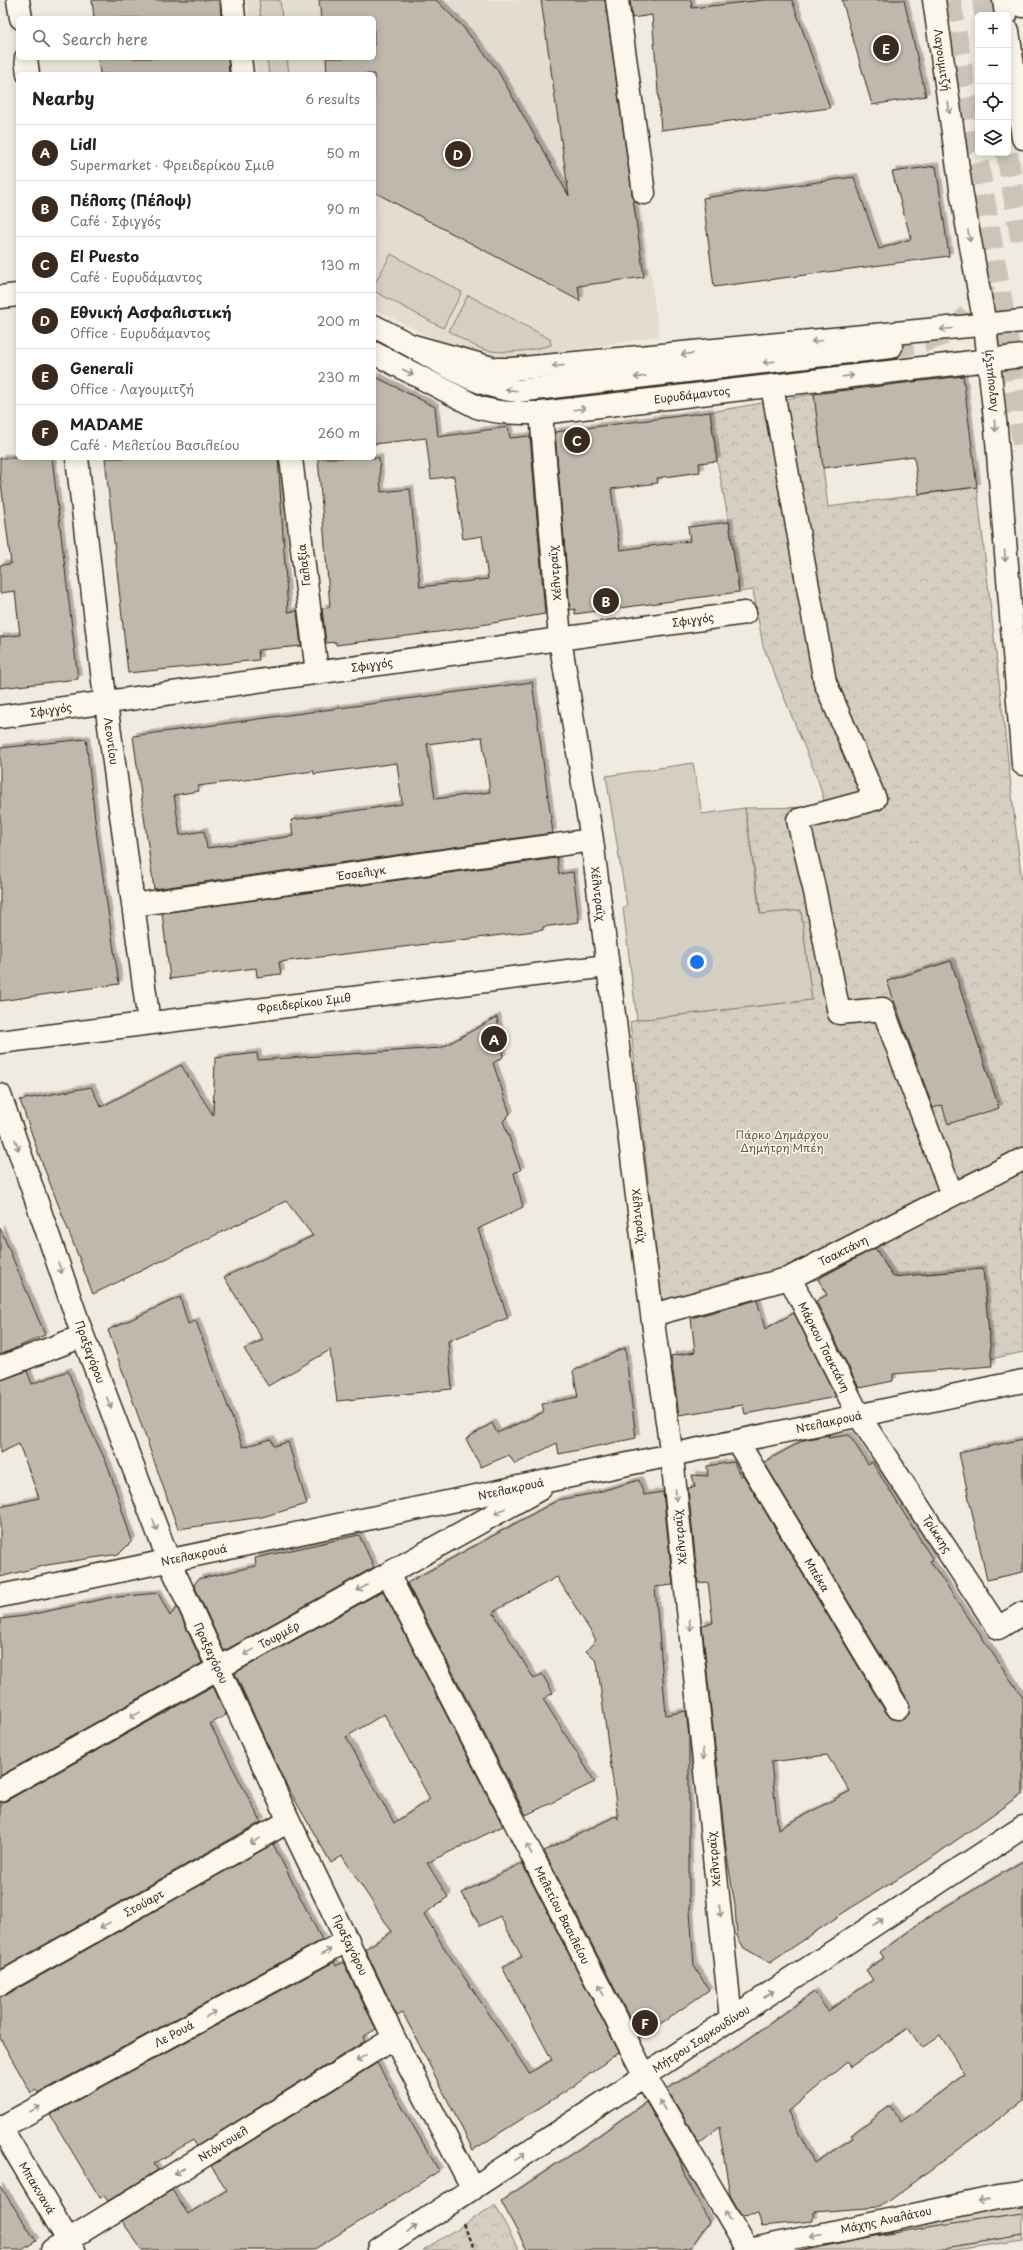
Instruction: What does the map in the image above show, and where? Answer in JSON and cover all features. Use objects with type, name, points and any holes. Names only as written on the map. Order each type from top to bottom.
[{"type":"street","points":[[18,0],[21,16]]},
{"type":"street","points":[[232,0],[234,16]]},
{"type":"street","points":[[617,0],[644,193]]},
{"type":"street","name":"Λαγουμιτζή","points":[[934,0],[962,196],[985,325],[996,429],[1023,764]]},
{"type":"street","points":[[1004,0],[1006,12]]},
{"type":"street","points":[[1022,0],[1023,6]]},
{"type":"street","points":[[1010,48],[1023,138]]},
{"type":"street","points":[[26,60],[28,72]]},
{"type":"street","points":[[240,60],[242,72]]},
{"type":"street","points":[[0,297],[16,295]]},
{"type":"street","points":[[410,345],[491,368],[512,369],[1023,321]]},
{"type":"street","points":[[376,327],[474,380],[494,388],[518,391],[891,347]]},
{"type":"street","name":"Ευρυδάμαντος","points":[[376,354],[439,388],[491,412],[541,413],[1023,356]]},
{"type":"street","points":[[772,386],[825,682],[875,799],[798,820],[815,892],[839,1013],[883,1009],[952,1195]]},
{"type":"street","name":"Χέλντραϊχ","points":[[541,413],[560,639],[592,840],[652,1315],[672,1456],[731,2019]]},
{"type":"street","name":"Λεοντίου","points":[[77,460],[106,702],[149,1023]]},
{"type":"street","name":"Γαλαξία","points":[[292,460],[317,673]]},
{"type":"street","name":"Σφιγγός","points":[[0,717],[745,613]]},
{"type":"street","name":"Έσσελιγκ","points":[[133,905],[592,840]]},
{"type":"street","name":"Φρειδερίκου Σμιθ","points":[[0,1042],[607,966]]},
{"type":"street","name":"Πραξαγόρου","points":[[0,1095],[83,1336],[169,1561],[289,1821],[348,1940],[394,2038],[473,2189]]},
{"type":"street","name":"Τσακτάνη","points":[[652,1315],[790,1278],[1023,1159]]},
{"type":"street","name":"Μάρκου Τσακτάνη","points":[[790,1278],[859,1416]]},
{"type":"street","points":[[0,1368],[83,1336]]},
{"type":"street","name":"Ντελακρουά","points":[[0,1596],[672,1456],[1023,1381]]},
{"type":"street","name":"Τρίκκης","points":[[859,1416],[998,1628],[1023,1613]]},
{"type":"street","name":"Μπέκα","points":[[737,1441],[898,1708]]},
{"type":"street","name":"Τουρμέρ","points":[[0,1790],[558,1479]]},
{"type":"street","name":"Μελετίου Βασιλείου","points":[[388,1574],[645,2076],[748,2250]]},
{"type":"street","name":"Στούαρτ","points":[[0,1984],[289,1821]]},
{"type":"street","name":"Μήτρου Σαρκουδίνου","points":[[379,2250],[1023,1827]]},
{"type":"street","name":"Λε Ρουά","points":[[0,2127],[348,1940]]},
{"type":"street","name":"Ντόντουελ","points":[[65,2247],[394,2038]]},
{"type":"street","name":"Μπακνανά","points":[[0,2127],[65,2247]]},
{"type":"street","name":"Μάχης Αναλάτου","points":[[748,2250],[990,2199],[1023,2194]]},
{"type":"shaded area","points":[[247,0],[613,0],[659,336],[529,358],[491,358],[463,353],[376,310],[376,72],[257,72],[254,60],[376,60],[376,16],[249,16]]},
{"type":"green space","points":[[259,0],[280,0],[282,16],[261,16]]},
{"type":"green space","points":[[267,60],[287,60],[289,72],[269,72]]},
{"type":"green space","points":[[391,254],[462,292],[443,328],[376,292],[376,281]]},
{"type":"green space","points":[[468,295],[550,339],[551,345],[534,349],[508,352],[490,351],[482,349],[449,331]]},
{"type":"green space","name":"Πάρκο Δημάρχου Δημήτρη Μπέη","points":[[814,394],[828,507],[977,487],[1023,892],[1023,1352],[991,1359],[983,1269],[925,1274],[889,1298],[890,1273],[874,1247],[818,1279],[664,1321],[630,1022],[812,1000],[801,910],[761,914],[745,808],[826,807],[818,780],[763,646],[753,590],[739,592],[729,522],[717,461],[710,412]]},
{"type":"green space","points":[[693,763],[702,814],[745,808],[760,914],[801,910],[812,1000],[637,1020],[623,908],[627,906],[606,776]]},
{"type":"green space","points":[[1023,2199],[1023,2240],[955,2250],[778,2250]]},
{"type":"green space","points":[[495,2205],[519,2250],[423,2250]]},
{"type":"building","points":[[92,0],[220,0],[221,16],[94,16]]},
{"type":"building","points":[[319,0],[436,0],[462,26],[496,68],[569,196],[541,0],[605,0],[644,277],[578,286],[580,301],[376,193],[376,72],[327,72],[326,60],[376,60],[376,16],[321,16]]},
{"type":"building","points":[[630,0],[691,0],[692,8],[764,0],[792,0],[830,108],[661,130],[652,15],[632,18]]},
{"type":"building","points":[[842,0],[904,0],[926,96],[872,105]]},
{"type":"building","points":[[98,60],[228,60],[229,72],[100,72]]},
{"type":"building","points":[[936,166],[949,256],[714,287],[703,198],[854,177],[879,249],[911,239],[892,172]]},
{"type":"building","points":[[963,376],[977,487],[919,494],[914,456],[823,468],[814,394]]},
{"type":"building","points":[[376,377],[435,407],[438,437],[508,427],[510,438],[530,436],[545,614],[446,631],[336,645],[336,642],[326,643],[322,608],[330,607],[318,460],[376,460],[376,458],[379,458],[381,492],[410,489],[420,587],[488,579],[482,536],[463,539],[454,476],[431,479],[426,438],[376,444]]},
{"type":"building","points":[[710,412],[717,461],[699,463],[700,472],[657,478],[658,483],[611,489],[620,550],[690,541],[688,527],[729,522],[739,592],[575,614],[575,609],[570,610],[555,432]]},
{"type":"building","points":[[0,458],[16,458],[16,460],[52,460],[78,679],[0,688],[0,637],[20,635],[15,591],[0,593],[0,565],[11,564],[0,475]]},
{"type":"building","points":[[105,460],[278,460],[288,612],[297,611],[301,646],[258,650],[259,660],[128,673]]},
{"type":"building","points":[[532,682],[553,833],[154,889],[133,736]],"holes":[[[482,737],[490,792],[435,799],[427,744]],[[397,763],[402,804],[291,820],[293,836],[266,840],[207,848],[204,831],[180,835],[174,795],[199,791],[198,786],[314,771],[314,774]]]},
{"type":"building","points":[[86,739],[97,837],[119,984],[0,1001],[0,748]]},
{"type":"building","points":[[557,858],[559,874],[573,872],[579,922],[543,927],[543,930],[279,962],[281,974],[257,977],[256,968],[170,979],[162,913]]},
{"type":"building","points":[[951,961],[999,1108],[948,1124],[942,1105],[933,1108],[887,981]]},
{"type":"building","points":[[497,1017],[503,1057],[493,1063],[510,1114],[503,1121],[521,1170],[514,1173],[523,1207],[478,1229],[508,1318],[448,1341],[452,1389],[337,1401],[330,1350],[268,1386],[244,1349],[263,1340],[224,1277],[313,1236],[286,1201],[93,1294],[39,1155],[20,1100],[91,1087],[101,1107],[181,1065],[213,1115],[215,1058],[257,1053],[258,1060],[441,1048]]},
{"type":"building","points":[[0,1228],[45,1335],[0,1355]]},
{"type":"building","points":[[875,1248],[893,1277],[983,1269],[992,1366],[893,1374],[893,1381],[859,1388],[816,1301],[827,1295],[818,1279]]},
{"type":"building","points":[[180,1297],[188,1324],[196,1321],[243,1447],[271,1439],[274,1446],[288,1442],[307,1504],[262,1517],[178,1529],[108,1330]]},
{"type":"building","points":[[757,1300],[765,1329],[794,1313],[836,1397],[745,1414],[743,1405],[679,1415],[671,1356],[695,1352],[691,1318]]},
{"type":"building","points":[[625,1348],[636,1438],[559,1454],[557,1443],[515,1464],[509,1455],[481,1467],[466,1439],[492,1423],[497,1433],[544,1412],[542,1404],[578,1397],[573,1371]]},
{"type":"building","points":[[27,1371],[32,1384],[68,1371],[88,1424],[108,1466],[132,1541],[119,1554],[47,1565],[0,1577],[0,1507],[39,1498],[19,1444],[0,1453],[0,1380]]},
{"type":"building","points":[[829,1435],[828,1438],[849,1435],[868,1464],[872,1462],[933,1560],[930,1561],[1023,1698],[1023,1793],[927,1861],[846,1911],[770,1963],[744,1948],[737,1936],[735,1906],[726,1850],[702,1625],[713,1623],[708,1582],[698,1583],[688,1488],[695,1487],[692,1475],[708,1476],[707,1466],[734,1462],[740,1476],[743,1475],[887,1714],[892,1719],[904,1719],[909,1714],[909,1702],[764,1462],[804,1440]],"holes":[[[827,1755],[850,1791],[778,1829],[771,1762]]]},
{"type":"building","points":[[1023,1439],[1023,1572],[987,1580],[959,1453]]},
{"type":"building","points":[[639,1480],[644,1495],[663,1492],[673,1585],[655,1587],[666,1715],[686,1711],[689,1736],[689,1897],[694,1966],[709,1990],[640,2038],[544,1851],[616,1816],[618,1819],[597,1662],[586,1651],[596,1640],[557,1577],[493,1612],[534,1679],[542,1674],[553,1693],[543,1699],[595,1782],[526,1815],[407,1583],[558,1500],[591,1494]]},
{"type":"building","points":[[359,1535],[374,1567],[224,1651],[194,1585],[198,1579],[256,1566],[255,1558]]},
{"type":"building","points":[[383,1591],[503,1826],[427,1863],[448,1897],[424,1914],[443,1946],[529,2073],[552,2060],[502,1967],[522,1957],[500,1916],[480,1926],[462,1893],[522,1863],[619,2052],[574,2086],[473,2150],[403,2013],[397,2016],[365,1949],[392,1932],[342,1856],[331,1863],[284,1781],[235,1673]],"holes":[[[384,1714],[430,1799],[394,1823],[346,1737]]]},
{"type":"building","points":[[158,1593],[170,1616],[177,1607],[202,1663],[0,1776],[0,1619],[25,1616],[108,1598]]},
{"type":"building","points":[[213,1686],[226,1715],[210,1724],[261,1822],[0,1970],[0,1802],[6,1801]]},
{"type":"building","points":[[273,1844],[322,1940],[38,2093],[36,2090],[31,2093],[0,2038],[0,1996],[6,1995]]},
{"type":"building","points":[[1023,1861],[1023,2101],[880,2207],[813,2212],[813,2221],[762,2226],[758,2214],[742,2216],[730,2195],[719,2127],[699,2143],[667,2089],[740,2045],[814,1992],[828,2011],[873,1980],[866,1970],[884,1958],[880,1952],[933,1914]],"holes":[[[908,2028],[922,2048],[940,2035],[965,2074],[901,2122],[890,2106],[851,2135],[853,2138],[814,2163],[788,2112],[847,2062],[850,2067]]]},
{"type":"building","points":[[334,1962],[336,1966],[343,1962],[376,2029],[363,2037],[365,2041],[197,2146],[193,2140],[154,2164],[158,2170],[108,2201],[104,2196],[100,2198],[50,2115]]},
{"type":"building","points":[[377,2063],[439,2171],[313,2250],[142,2250],[122,2221],[172,2190],[188,2214],[227,2190],[211,2166]]},
{"type":"building","points":[[646,2102],[679,2158],[685,2176],[709,2222],[691,2247],[678,2250],[527,2250],[501,2201]]},
{"type":"building","points":[[0,2186],[36,2241],[22,2250],[0,2250]]},
{"type":"tunnel","points":[[950,0],[1005,322],[1023,444]]},
{"type":"tunnel","points":[[983,0],[985,12]]},
{"type":"tunnel","points":[[1007,156],[1023,250]]},
{"type":"tunnel","points":[[891,347],[928,340],[959,325],[968,316],[983,291],[984,286]]},
{"type":"tram line","points":[[795,2250],[934,2226],[1023,2213]]},
{"type":"tram line","points":[[932,2250],[1023,2235]]},
{"type":"place","name":"Generali","points":[[886,48]]},
{"type":"place","name":"Εθνική Ασφαλιστική","points":[[458,154]]},
{"type":"place","name":"El Puesto","points":[[577,440]]},
{"type":"place","name":"Πέλοπς (Πέλοψ)","points":[[606,601]]},
{"type":"place","name":"Lidl","points":[[494,1039]]},
{"type":"place","name":"MADAME","points":[[645,2023]]}]
